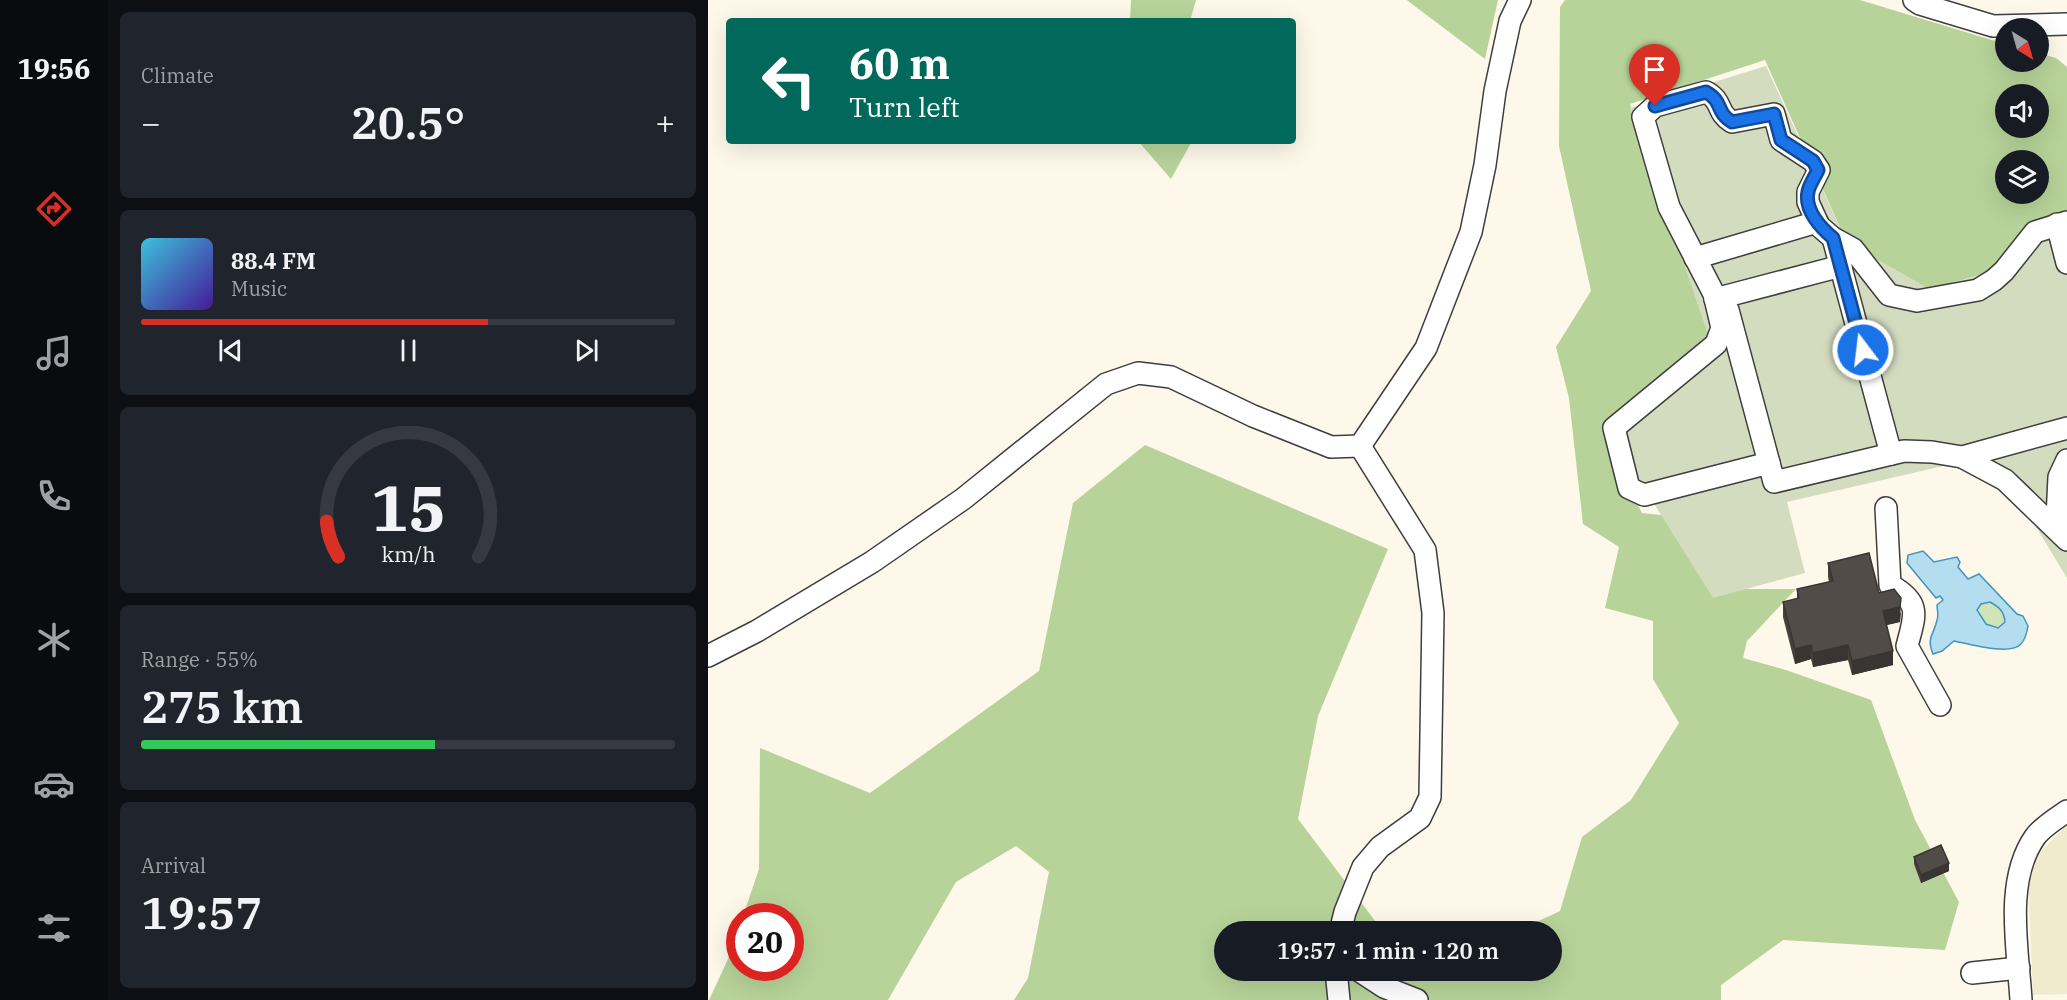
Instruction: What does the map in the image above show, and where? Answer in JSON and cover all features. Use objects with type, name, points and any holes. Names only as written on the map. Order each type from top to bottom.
[{"type":"street","points":[[1360,446],[1426,348],[1472,232],[1485,165],[1495,91],[1510,21],[1520,0]]},
{"type":"street","points":[[1914,0],[1920,4],[1994,26],[2067,24]]},
{"type":"street","points":[[2067,263],[2062,223],[2035,232],[2004,271],[1978,290],[1917,301],[1889,295],[1852,249],[1833,238],[1819,226],[1808,202],[1808,192],[1818,170],[1813,161],[1781,140],[1774,114],[1732,122],[1723,117],[1716,97],[1706,92],[1655,106],[1643,117],[1670,207],[1695,258],[1720,298],[1774,482],[1904,451],[1932,452],[1962,457],[2005,480],[2067,540]]},
{"type":"street","points":[[1695,258],[1817,222]]},
{"type":"street","points":[[1833,238],[1891,454]]},
{"type":"street","points":[[1720,298],[1840,266]]},
{"type":"street","points":[[1720,298],[1722,328],[1716,344],[1614,428],[1629,488],[1644,495],[1769,463]]},
{"type":"street","points":[[708,656],[757,631],[872,562],[963,500],[1106,384],[1138,373],[1171,376],[1253,416],[1331,447],[1360,446]]},
{"type":"street","points":[[1962,457],[2067,428]]},
{"type":"street","points":[[1343,921],[1363,867],[1380,847],[1420,818],[1430,797],[1433,613],[1425,550],[1360,446]]},
{"type":"street","points":[[2067,459],[2060,477],[2057,518],[2067,540]]},
{"type":"street","points":[[1886,508],[1890,585],[1907,594],[1916,615],[1907,646],[1940,705]]},
{"type":"street","points":[[2021,1000],[2016,912],[2018,874],[2035,836],[2061,815]]},
{"type":"street","points":[[1972,973],[2019,968]]},
{"type":"street","points":[[1337,981],[1339,1000]]},
{"type":"street","points":[[1375,981],[1417,1000]]},
{"type":"shaded area","points":[[2067,825],[2067,994],[2033,995],[2028,878],[2041,851]]},
{"type":"green space","points":[[1131,0],[1196,0],[1191,18],[1130,18]]},
{"type":"green space","points":[[1498,0],[1485,59],[1408,1]]},
{"type":"green space","points":[[1565,0],[1860,0],[1995,41],[1995,72],[2049,72],[2049,56],[2056,58],[2067,67],[2067,211],[2039,224],[1995,271],[1929,289],[1847,243],[1765,60],[1630,104],[1713,337],[1672,374],[1609,451],[1642,513],[1697,519],[1726,589],[1796,589],[1747,641],[1743,658],[1786,670],[1871,700],[1915,820],[1959,902],[1945,950],[1783,940],[1721,985],[1721,1000],[1014,1000],[1028,978],[1049,872],[1016,846],[956,882],[888,1000],[709,1000],[726,963],[726,981],[804,981],[804,903],[747,903],[759,869],[760,748],[870,793],[1039,671],[1073,503],[1145,445],[1388,549],[1318,716],[1298,819],[1375,921],[1214,921],[1214,981],[1562,981],[1562,921],[1538,921],[1560,911],[1582,837],[1631,800],[1679,723],[1653,679],[1653,621],[1605,608],[1619,547],[1583,524],[1569,398],[1556,347],[1591,291],[1559,146],[1560,7]]},
{"type":"green space","points":[[1766,66],[1847,243],[1929,289],[1995,271],[2039,224],[2067,211],[2067,578],[2019,499],[1965,461],[1787,502],[1805,573],[1713,598],[1618,446],[1655,384],[1710,340],[1630,108]]},
{"type":"green space","points":[[1141,144],[1190,144],[1171,179]]},
{"type":"green space","points":[[1990,602],[2004,615],[2005,622],[1998,628],[1986,624],[1977,610],[1981,604]]},
{"type":"water","points":[[1923,551],[1934,562],[1957,557],[1960,562],[1958,567],[1968,579],[1979,574],[2017,614],[2023,616],[2028,626],[2021,644],[2008,649],[1999,649],[1954,641],[1942,651],[1933,654],[1930,640],[1938,618],[1937,605],[1943,600],[1940,596],[1936,598],[1907,563],[1908,555]],"holes":[[[1990,602],[2004,615],[2005,622],[1998,628],[1986,624],[1977,610],[1981,604]]]},
{"type":"building","points":[[1869,553],[1879,593],[1894,589],[1901,598],[1900,607],[1883,611],[1893,651],[1852,661],[1848,645],[1813,653],[1811,645],[1795,649],[1783,602],[1799,598],[1797,589],[1833,581],[1828,563]]},
{"type":"building","points":[[1941,845],[1949,863],[1921,875],[1914,857]]},
{"type":"route","points":[[1655,106],[1706,92],[1716,97],[1723,117],[1732,122],[1774,114],[1781,140],[1813,161],[1818,170],[1808,192],[1808,202],[1819,226],[1833,238],[1863,350]]}]
